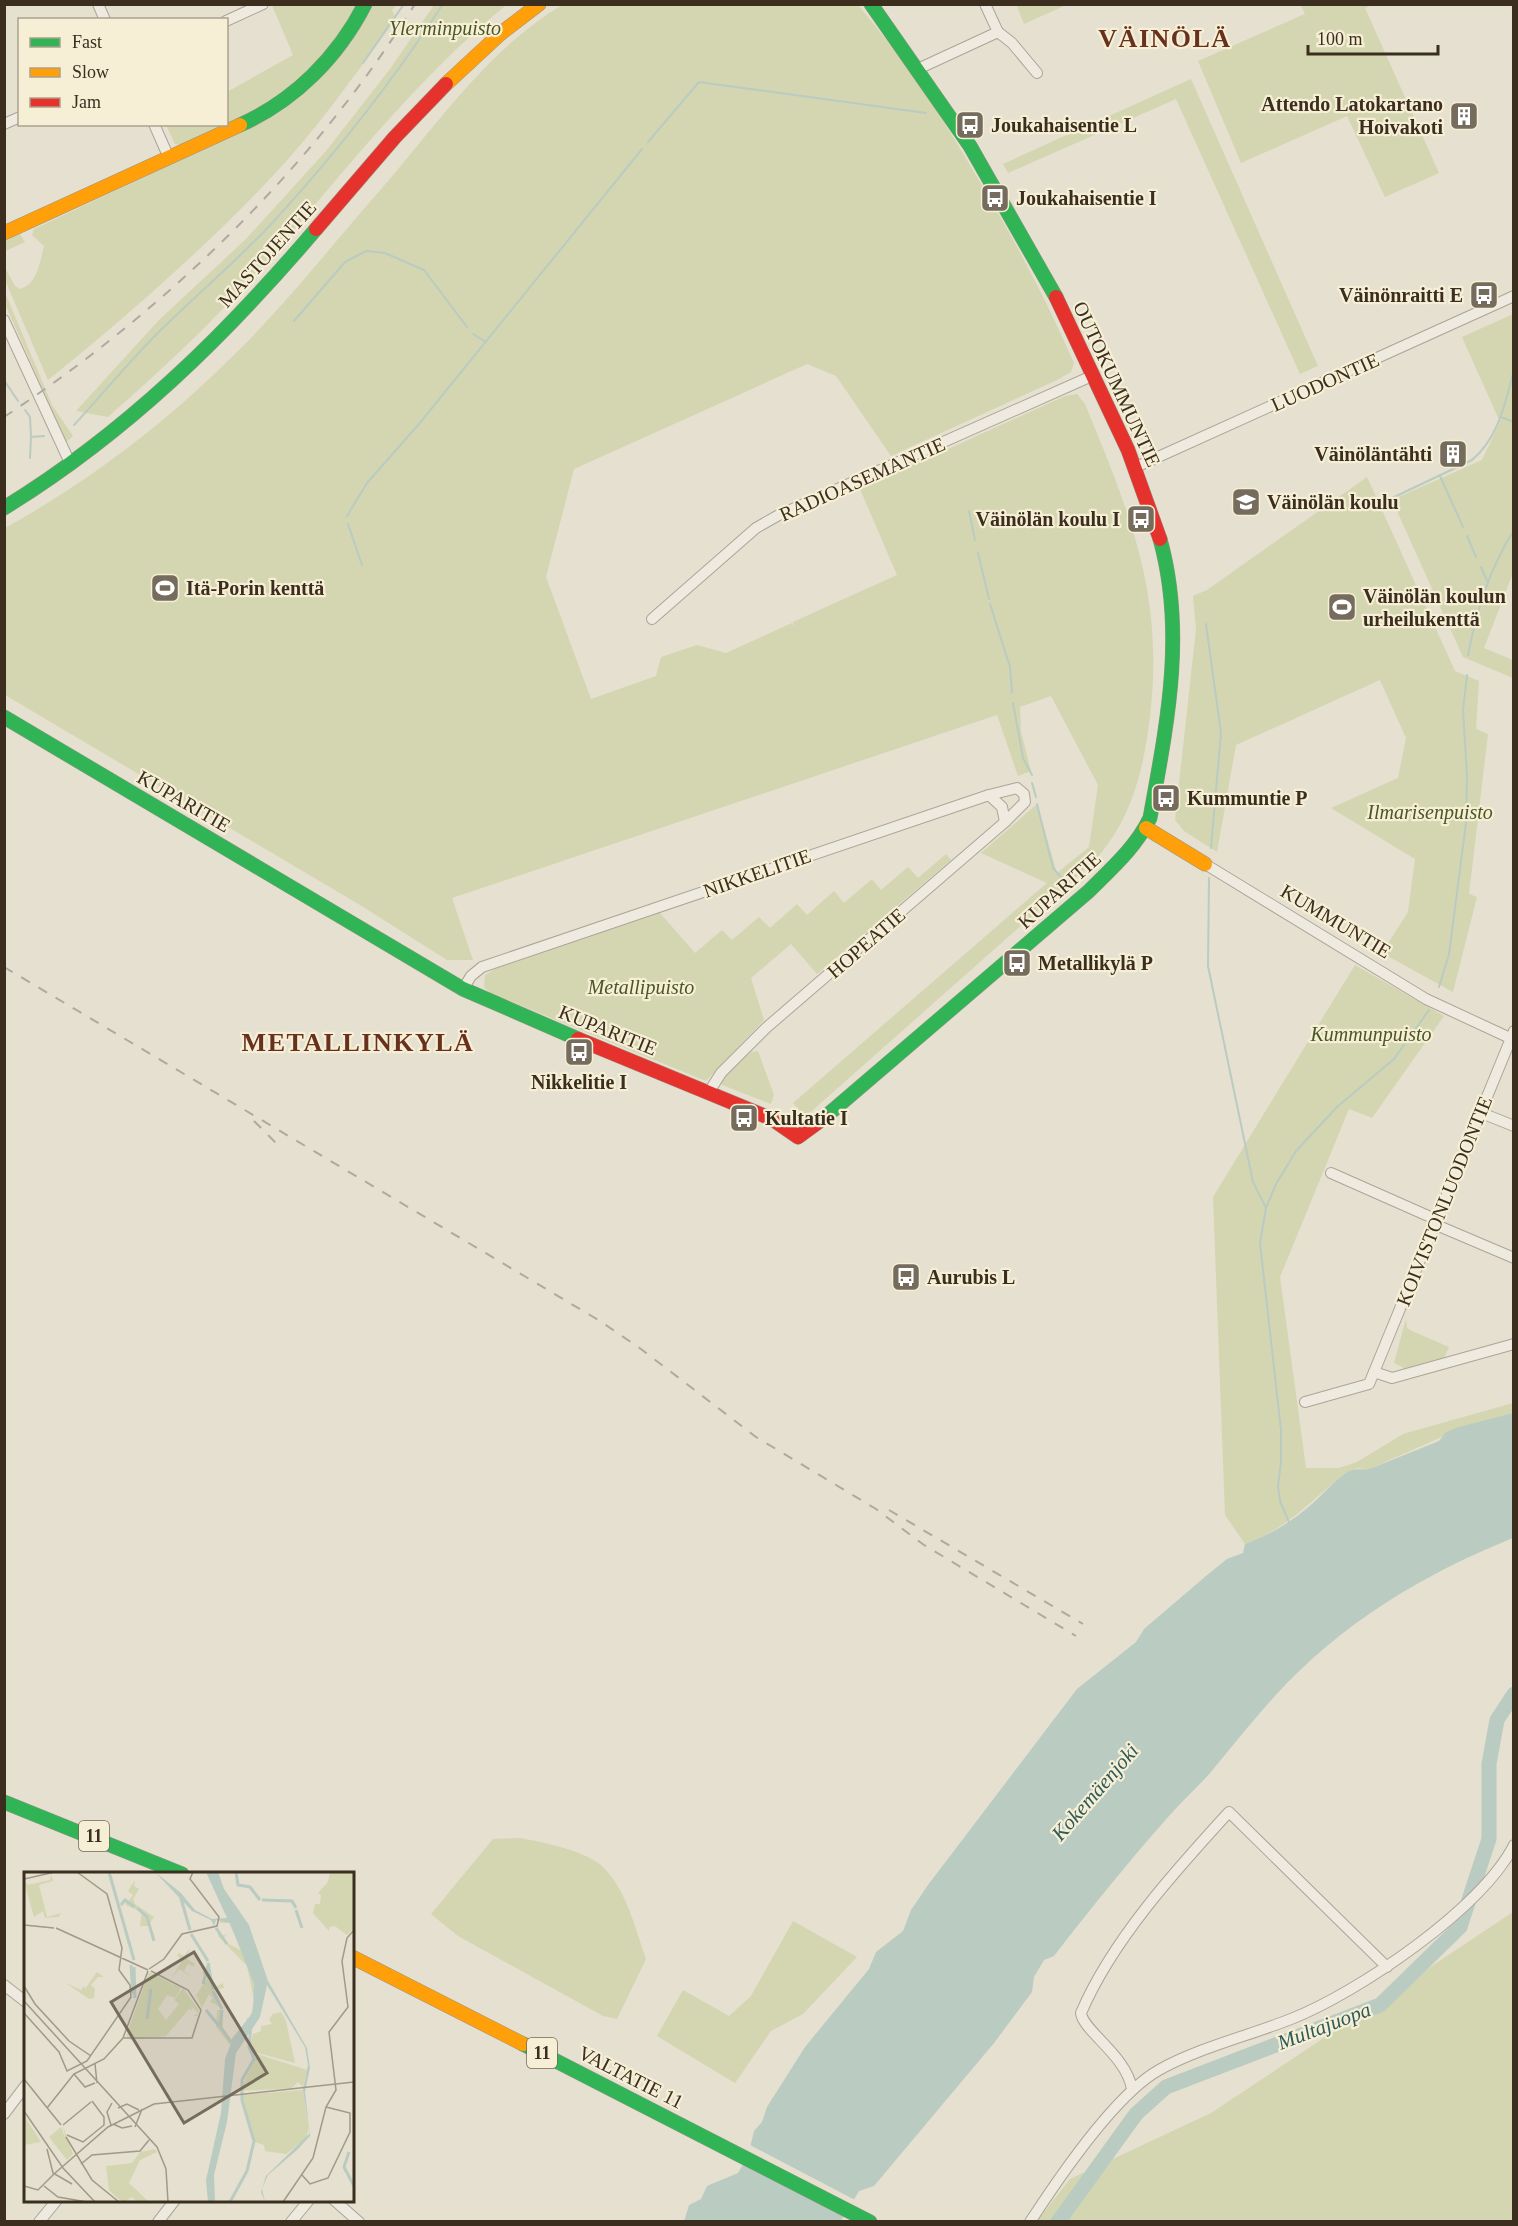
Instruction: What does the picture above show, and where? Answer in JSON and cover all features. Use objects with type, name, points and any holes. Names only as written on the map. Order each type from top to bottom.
[{"type":"main road","points":[[4,233],[267,113],[302,86],[335,53],[365,4]]},
{"type":"main road","name":"MASTOJENTIE","points":[[4,508],[71,465],[126,424],[187,369],[266,288],[429,99],[505,29],[539,4]]},
{"type":"main road","name":"OUTOKUMMUNTIE","points":[[871,4],[920,68],[997,187],[1094,375],[1136,467],[1166,564],[1174,641],[1170,698],[1150,818],[1146,828]]},
{"type":"main road","name":"KUPARITIE","points":[[4,717],[463,989],[545,1026],[772,1119],[798,1137],[815,1126],[1089,891],[1122,858],[1146,828]]},
{"type":"main road","name":"KUMMUNTIE","points":[[1146,828],[1205,864]]},
{"type":"main road","name":"11","points":[[4,1802],[177,1872]]},
{"type":"main road","name":"VALTATIE 11","points":[[354,1958],[866,2220]]},
{"type":"street","points":[[98,4],[104,18]]},
{"type":"street","points":[[228,20],[263,4]]},
{"type":"street","points":[[985,4],[998,32],[1012,43],[1037,73]]},
{"type":"street","points":[[920,68],[998,32]]},
{"type":"street","points":[[4,124],[18,118]]},
{"type":"street","points":[[155,126],[169,158]]},
{"type":"street","name":"LUODONTIE","points":[[1136,467],[1514,296]]},
{"type":"street","points":[[4,320],[71,465]]},
{"type":"street","name":"RADIOASEMANTIE","points":[[652,618],[756,528],[777,516],[1094,375]]},
{"type":"street","name":"NIKKELITIE","points":[[463,989],[482,966],[989,795],[1017,788],[1024,794],[1025,802],[1005,822]]},
{"type":"street","points":[[989,795],[1002,807],[1005,822]]},
{"type":"street","name":"HOPEATIE","points":[[709,1092],[721,1073],[766,1028],[1005,822]]},
{"type":"street","name":"KUMMUNTIE","points":[[1205,864],[1426,999],[1512,1034]]},
{"type":"street","name":"KOIVISTONLUODONTIE","points":[[1374,1372],[1512,1034]]},
{"type":"street","points":[[1479,1112],[1514,1126]]},
{"type":"street","points":[[1331,1173],[1514,1258]]},
{"type":"street","points":[[1305,1402],[1369,1384],[1374,1372],[1392,1378],[1514,1344]]},
{"type":"street","points":[[1132,2089],[1130,2077],[1119,2060],[1089,2028],[1081,2013],[1120,1944],[1161,1891],[1228,1812],[1387,1967]]},
{"type":"street","points":[[1030,2222],[1132,2089],[1159,2070],[1293,2018],[1361,1984],[1387,1967],[1445,1921],[1495,1875],[1514,1845]]},
{"type":"street","points":[[4,1985],[24,2000]]},
{"type":"street","points":[[4,2114],[24,2088]]},
{"type":"street","points":[[39,2222],[55,2202]]},
{"type":"street","points":[[158,2222],[173,2202]]},
{"type":"street","points":[[291,2222],[307,2202]]},
{"type":"street","points":[[336,2202],[359,2222]]},
{"type":"green space","points":[[564,4],[858,5],[907,67],[964,155],[1028,268],[1074,363],[1071,372],[1057,380],[891,456],[836,376],[807,364],[574,469],[546,577],[591,699],[656,676],[661,657],[697,645],[726,653],[792,623],[794,627],[793,622],[897,575],[860,489],[1065,396],[1077,394],[1085,404],[1132,527],[1142,566],[1150,605],[1153,646],[1152,690],[1147,738],[1136,788],[1115,834],[1094,861],[805,1117],[793,1103],[1047,883],[981,853],[1037,804],[1057,873],[1089,847],[1098,785],[1051,696],[1020,707],[1021,732],[1031,771],[1018,776],[997,715],[452,898],[473,960],[447,960],[360,905],[5,695],[5,528],[69,489],[130,446],[215,373],[296,288],[466,88],[512,42]]},
{"type":"green space","points":[[272,5],[360,5],[334,46],[276,99],[228,125],[228,91],[293,55]]},
{"type":"green space","points":[[372,5],[396,5],[392,10],[396,18],[302,143],[267,182],[188,260],[48,380],[5,280],[4,266],[15,286],[20,289],[31,282],[34,277],[44,246],[32,235],[34,229],[255,125]]},
{"type":"green space","name":"Ylerminpuisto","points":[[434,5],[505,6],[434,71],[401,106],[242,288],[176,355],[108,417],[76,411],[159,320],[246,239],[326,151],[390,69]]},
{"type":"green space","points":[[1066,5],[1024,24],[1017,6]]},
{"type":"green space","points":[[1301,5],[1372,5],[1365,8],[1439,173],[1385,197],[1347,116],[1241,163],[1198,61],[1305,14]]},
{"type":"green space","points":[[1191,79],[1318,366],[1300,374],[1176,99],[1008,173],[1003,164]]},
{"type":"green space","points":[[166,126],[225,126],[182,145],[175,144]]},
{"type":"green space","points":[[20,234],[25,242],[5,251],[5,241]]},
{"type":"green space","points":[[4,290],[52,405],[73,436],[66,442],[5,304]]},
{"type":"green space","points":[[1513,314],[1513,573],[1484,648],[1513,660],[1513,678],[1463,657],[1392,500],[1482,460],[1500,422],[1462,337]]},
{"type":"green space","name":"Ilmarisenpuisto","points":[[1367,477],[1455,671],[1479,681],[1476,729],[1488,734],[1469,894],[1477,897],[1453,992],[1382,953],[1408,912],[1415,859],[1331,808],[1398,778],[1406,738],[1380,680],[1236,745],[1217,852],[1184,831],[1175,820],[1196,629],[1193,596],[1207,590]]},
{"type":"green space","name":"Metallipuisto","points":[[946,854],[951,860],[817,974],[791,944],[751,978],[764,1020],[706,1081],[490,993],[484,987],[485,975],[502,965],[660,913],[695,953],[722,930],[732,940],[759,917],[770,928],[797,904],[807,915],[834,891],[844,903],[872,879],[881,890],[908,867],[918,878]]},
{"type":"green space","name":"Kummunpuisto","points":[[1355,965],[1444,1016],[1372,1118],[1349,1109],[1280,1277],[1306,1468],[1339,1468],[1357,1462],[1403,1434],[1513,1403],[1513,1413],[1444,1436],[1367,1470],[1358,1468],[1347,1472],[1288,1521],[1245,1544],[1225,1515],[1213,1197]]},
{"type":"green space","points":[[758,1051],[774,1095],[771,1104],[720,1084],[721,1079],[751,1052]]},
{"type":"green space","points":[[1406,1319],[1407,1328],[1449,1347],[1444,1358],[1406,1369],[1394,1363]]},
{"type":"green space","points":[[520,1838],[564,1848],[596,1861],[611,1877],[624,1898],[646,1959],[617,2019],[603,2016],[458,1936],[431,1914],[493,1839]]},
{"type":"green space","points":[[1513,1912],[1513,2221],[1037,2221],[1070,2179],[1211,2113]]},
{"type":"green space","points":[[793,1921],[857,1957],[803,2014],[771,2031],[735,2083],[657,2036],[683,1990],[729,2016],[751,1996]]},
{"type":"water","name":"Kokemäenjoki","points":[[1513,1413],[1513,1538],[1447,1568],[1384,1604],[1327,1646],[1300,1671],[1266,1706],[1205,1779],[1154,1833],[1054,1956],[1044,1960],[1034,1977],[1032,1992],[994,2043],[874,2186],[859,2191],[841,2221],[684,2222],[689,2205],[701,2199],[707,2186],[738,2173],[748,2156],[754,2131],[762,2122],[767,2107],[805,2047],[869,1969],[876,1952],[903,1931],[911,1910],[928,1885],[1077,1689],[1136,1642],[1144,1629],[1206,1576],[1227,1559],[1243,1553],[1245,1544],[1296,1517],[1346,1473],[1372,1468],[1439,1441],[1446,1432],[1459,1427]]},
{"type":"pier","points":[[748,2144],[857,2201],[846,2218],[745,2155]]},
{"type":"waterway","points":[[363,63],[404,4]]},
{"type":"waterway","points":[[74,425],[155,336],[249,247],[298,194],[384,88],[443,4]]},
{"type":"waterway","points":[[648,142],[699,82],[926,113]]},
{"type":"waterway","points":[[347,516],[367,483],[419,424],[642,149]]},
{"type":"waterway","points":[[294,321],[345,262],[366,251],[385,253],[424,270],[467,327]]},
{"type":"waterway","points":[[473,334],[486,342]]},
{"type":"waterway","points":[[1388,500],[1472,460],[1481,451],[1500,419],[1514,370]]},
{"type":"waterway","points":[[4,380],[18,401]]},
{"type":"waterway","points":[[25,410],[30,417],[31,437],[44,436]]},
{"type":"waterway","points":[[1501,417],[1514,422]]},
{"type":"waterway","points":[[30,458],[31,437]]},
{"type":"waterway","points":[[1440,476],[1463,527]]},
{"type":"waterway","points":[[969,511],[975,540]]},
{"type":"waterway","points":[[348,524],[362,565]]},
{"type":"waterway","points":[[1468,655],[1485,590],[1514,530]]},
{"type":"waterway","points":[[1467,536],[1476,557]]},
{"type":"waterway","points":[[978,553],[989,599]]},
{"type":"waterway","points":[[1481,567],[1487,581]]},
{"type":"waterway","points":[[990,604],[1010,667],[1012,693]]},
{"type":"waterway","points":[[1206,624],[1221,733],[1211,848]]},
{"type":"waterway","points":[[1439,987],[1449,954],[1466,823],[1467,776],[1463,710],[1467,675]]},
{"type":"waterway","points":[[1013,703],[1023,758],[1032,775]]},
{"type":"waterway","points":[[1032,783],[1036,797]]},
{"type":"waterway","points":[[1037,804],[1053,868],[1065,882]]},
{"type":"waterway","points":[[1209,878],[1208,966],[1253,1182],[1266,1208]]},
{"type":"waterway","points":[[1289,1522],[1280,1501],[1278,1486],[1281,1430],[1260,1243],[1266,1208],[1276,1184],[1296,1151],[1337,1107],[1394,1059],[1429,1010]]},
{"type":"waterway","name":"Multajuopa","points":[[1058,2222],[1136,2114],[1166,2087],[1380,2005],[1460,1927],[1489,1839],[1489,1764],[1497,1720],[1514,1694]]},
{"type":"railway","points":[[4,417],[122,331],[232,232],[330,123],[374,65],[415,4]]},
{"type":"railway","points":[[4,967],[600,1321],[641,1349],[756,1437],[876,1509],[924,1545],[1076,1636]]},
{"type":"railway","points":[[254,1121],[282,1149]]},
{"type":"railway","points":[[889,1510],[1083,1624]]},
{"type":"traffic: fast","points":[[240,125],[279,103],[313,75],[342,42],[365,4]]},
{"type":"traffic: fast","points":[[871,4],[970,146],[1056,297]]},
{"type":"traffic: fast","points":[[4,508],[91,448],[171,381],[246,308],[316,229]]},
{"type":"traffic: fast","points":[[824,1118],[1089,891],[1123,857],[1144,829],[1150,818],[1167,713],[1173,644],[1168,574],[1160,539]]},
{"type":"traffic: fast","points":[[4,717],[463,989],[578,1039]]},
{"type":"traffic: fast","points":[[4,1802],[177,1872]]},
{"type":"traffic: fast","points":[[523,2044],[870,2222]]},
{"type":"traffic: slow","points":[[446,84],[500,34],[539,4]]},
{"type":"traffic: slow","points":[[4,233],[240,125]]},
{"type":"traffic: slow","points":[[1146,828],[1205,864]]},
{"type":"traffic: slow","points":[[354,1958],[523,2044]]},
{"type":"traffic: jam","points":[[316,229],[395,137],[446,84]]},
{"type":"traffic: jam","points":[[1056,297],[1128,450],[1160,539]]},
{"type":"traffic: jam","points":[[578,1039],[772,1119],[798,1137],[824,1118]]},
{"type":"place","name":"Attendo Latokartano Hoivakoti","points":[[1464,116]]},
{"type":"place","name":"Joukahaisentie L","points":[[970,125]]},
{"type":"place","name":"Joukahaisentie I","points":[[995,198]]},
{"type":"place","name":"Väinönraitti E","points":[[1484,295]]},
{"type":"place","name":"Väinöläntähti","points":[[1453,454]]},
{"type":"place","name":"Väinölän koulu","points":[[1246,502]]},
{"type":"place","name":"Väinölän koulu I","points":[[1141,519]]},
{"type":"place","name":"Itä-Porin kenttä","points":[[165,588]]},
{"type":"place","name":"Väinölän koulun urheilukenttä","points":[[1342,607]]},
{"type":"place","name":"Kummuntie P","points":[[1166,798]]},
{"type":"place","name":"Metallikylä P","points":[[1017,963]]},
{"type":"place","name":"Nikkelitie I","points":[[579,1052]]},
{"type":"place","name":"Kultatie I","points":[[744,1118]]},
{"type":"place","name":"Aurubis L","points":[[906,1277]]},
{"type":"district","name":"VÄINÖLÄ","points":[[1165,38]]},
{"type":"district","name":"METALLINKYLÄ","points":[[358,1042]]}]
